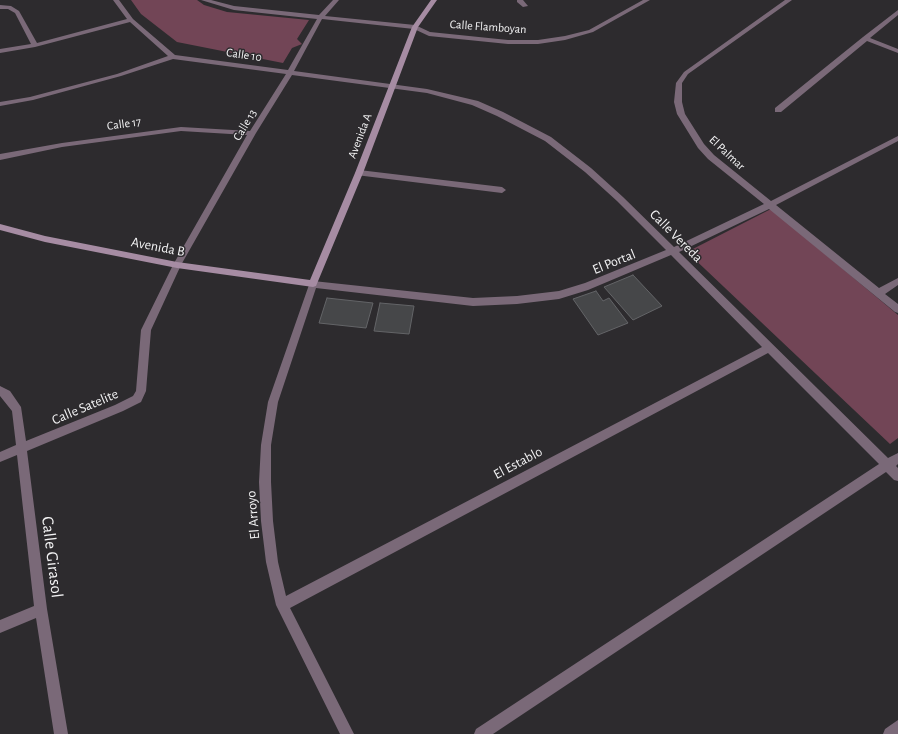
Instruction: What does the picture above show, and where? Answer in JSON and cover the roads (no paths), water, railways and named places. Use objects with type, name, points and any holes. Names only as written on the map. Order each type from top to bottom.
[{"type":"main road","name":"Avenida A","points":[[313,284],[359,173],[415,28],[434,0]]},
{"type":"main road","name":"Avenida B","points":[[0,227],[45,238],[177,265],[313,284]]},
{"type":"street","points":[[0,104],[31,99],[104,79],[173,57],[130,20],[116,0]]},
{"type":"street","name":"Calle Flamboyan","points":[[204,0],[234,8],[415,28],[429,34],[508,42],[545,41],[565,38],[591,31],[647,0]]},
{"type":"street","name":"Calle 13","points":[[177,265],[252,134],[290,73],[320,18],[336,0]]},
{"type":"street","points":[[520,0],[518,1],[525,6]]},
{"type":"street","name":"El Palmar","points":[[789,0],[686,73],[680,83],[678,102],[681,114],[701,146],[723,168],[898,309]]},
{"type":"street","points":[[0,7],[9,7],[16,12],[35,45]]},
{"type":"street","points":[[778,110],[898,12]]},
{"type":"street","points":[[0,51],[35,45],[130,20]]},
{"type":"street","points":[[865,38],[898,51]]},
{"type":"street","name":"Calle 10","points":[[173,57],[392,88]]},
{"type":"street","name":"Calle Vereda","points":[[392,88],[427,91],[474,103],[522,125],[548,139],[588,170],[673,251],[768,348],[893,462],[898,476]]},
{"type":"street","name":"Calle 17","points":[[0,157],[62,145],[181,129],[252,134]]},
{"type":"street","name":"El Portal","points":[[313,284],[473,302],[517,300],[559,295],[588,286],[673,251],[770,205],[898,139]]},
{"type":"street","points":[[359,173],[502,190]]},
{"type":"street","name":"Calle Satelite","points":[[0,456],[119,408],[137,399],[140,391],[146,330],[177,265]]},
{"type":"street","points":[[879,293],[898,281]]},
{"type":"street","name":"El Arroyo","points":[[313,284],[277,389],[266,445],[265,482],[267,521],[272,562],[282,605],[347,734]]},
{"type":"street","name":"El Establo","points":[[282,605],[768,348]]},
{"type":"street","name":"Calle Girasol","points":[[0,390],[6,394],[16,410],[41,609],[61,734]]},
{"type":"street","points":[[481,734],[893,462]]},
{"type":"street","points":[[0,627],[41,609]]},
{"type":"street","points":[[890,734],[898,727]]}]
